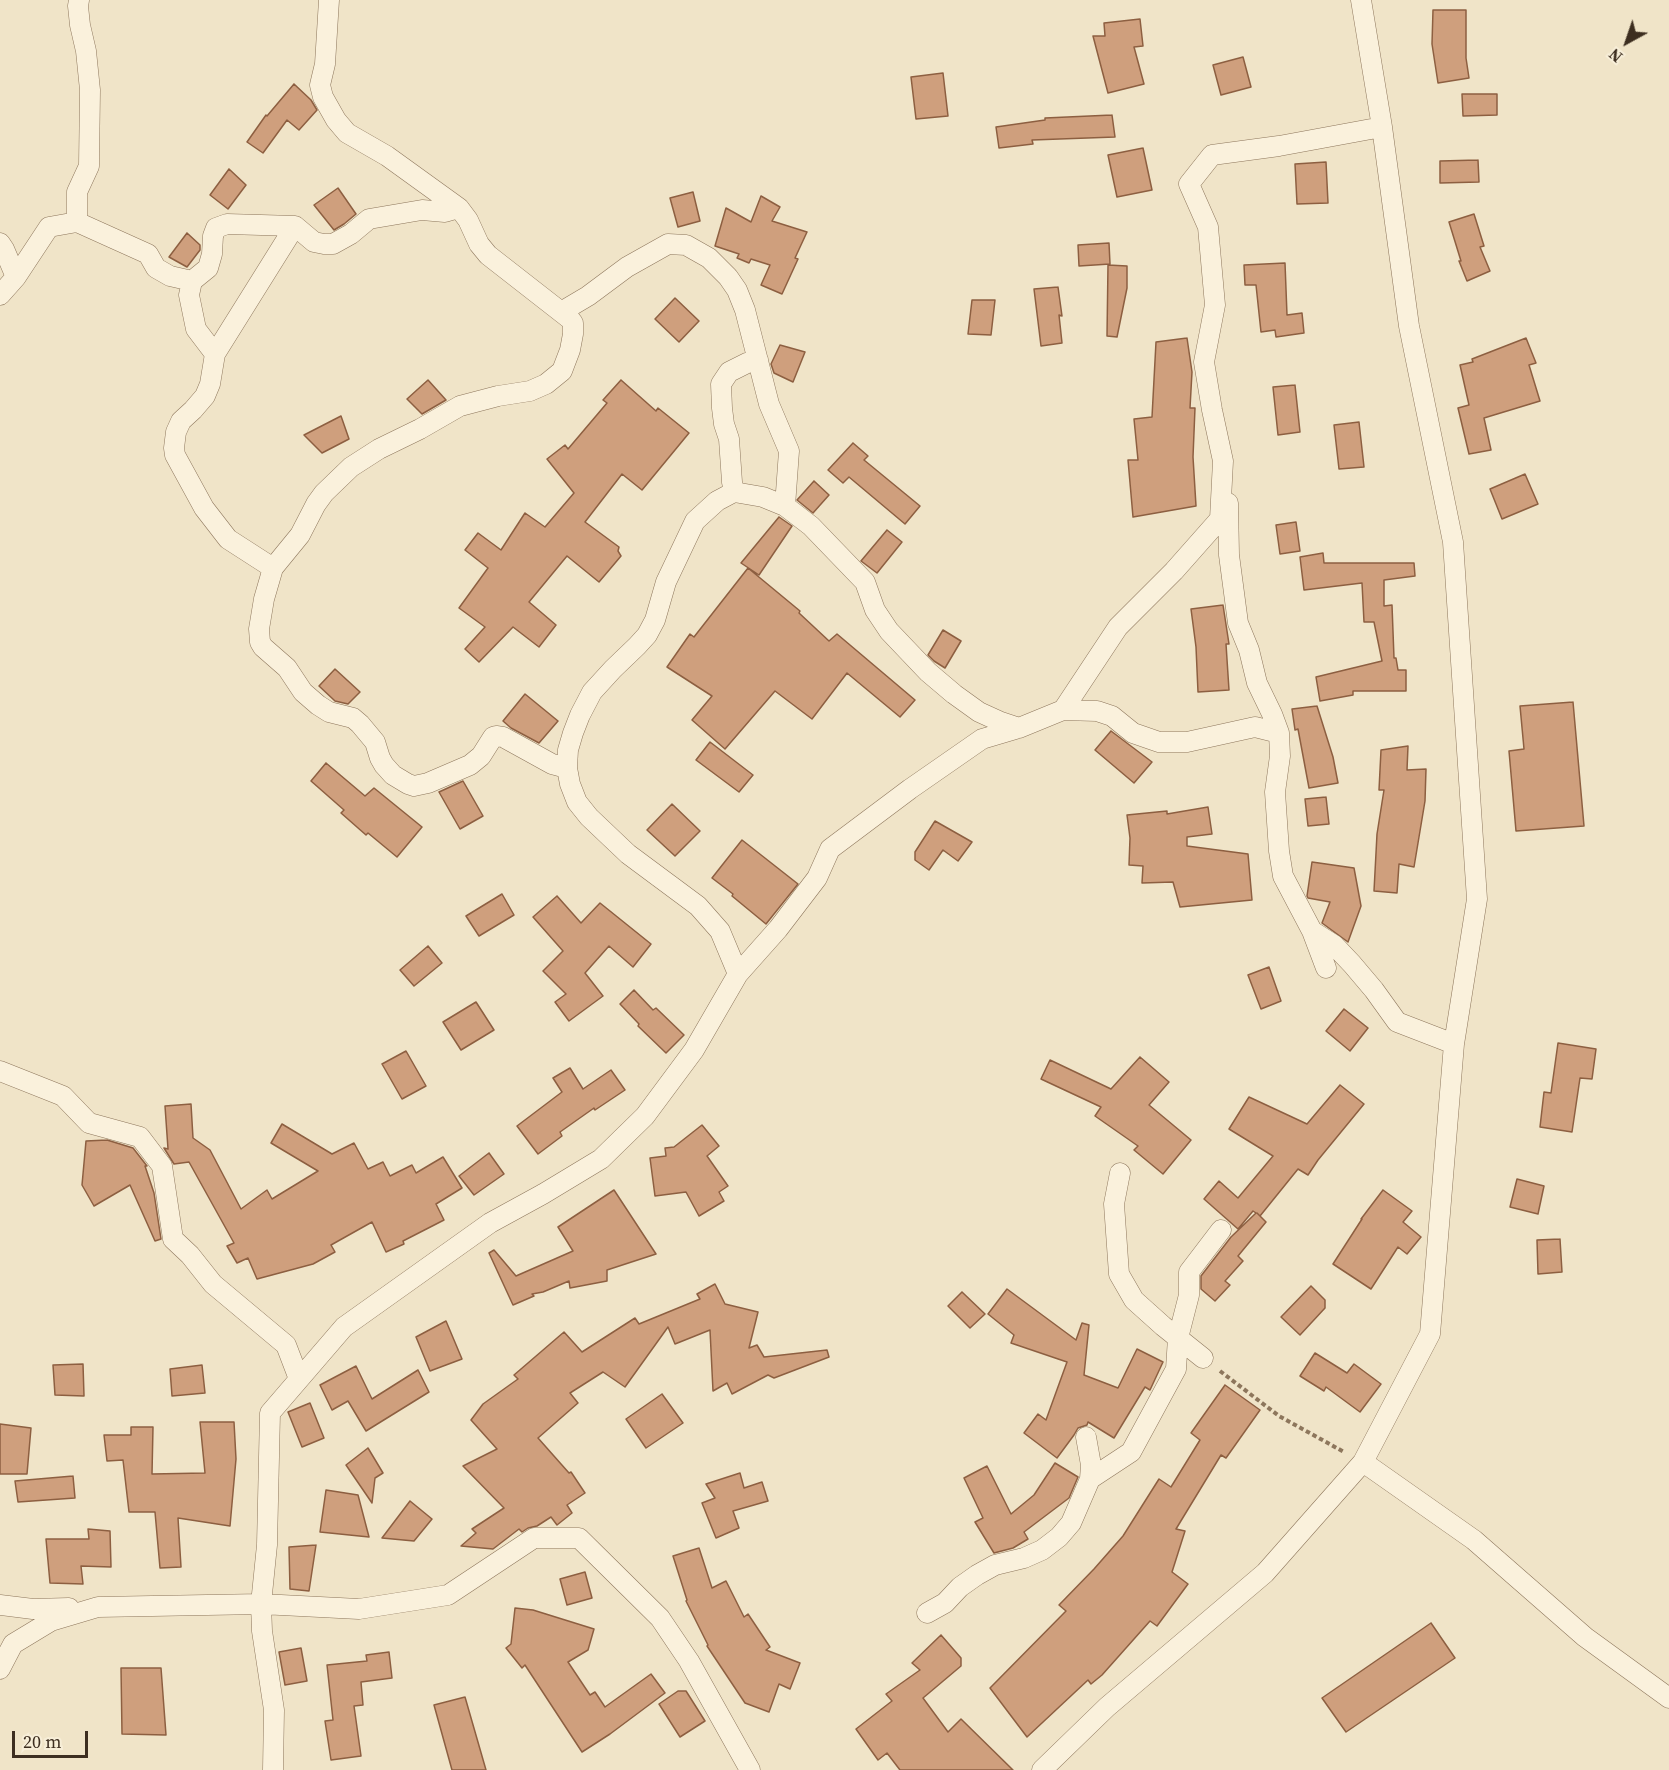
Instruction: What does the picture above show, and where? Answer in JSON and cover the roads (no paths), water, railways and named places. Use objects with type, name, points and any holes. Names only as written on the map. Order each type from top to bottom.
[{"type":"street","points":[[76,222],[77,192],[89,166],[90,90],[86,51],[80,25],[79,0]]},
{"type":"street","points":[[329,0],[325,64],[320,85],[323,97],[336,120],[347,133],[387,156],[459,208],[468,220],[479,244],[488,255],[570,319],[573,329],[570,350],[562,371],[537,389],[460,406],[379,449],[351,467],[324,493],[300,535],[273,567],[264,599],[259,629],[260,642],[287,668],[297,685],[318,705],[329,712],[353,718],[360,724],[375,742],[384,765],[393,775],[411,785],[421,785],[470,765],[481,756],[493,737],[500,735],[552,764],[567,768]]},
{"type":"street","points":[[1042,1770],[1107,1707],[1265,1573],[1363,1462],[1430,1334],[1455,1044],[1477,899],[1453,542],[1409,326],[1382,127],[1361,0]]},
{"type":"street","points":[[1326,968],[1312,931],[1283,876],[1275,792],[1281,756],[1279,734],[1257,683],[1249,650],[1238,623],[1228,555],[1229,514],[1223,461],[1204,362],[1215,305],[1208,227],[1189,184],[1212,155],[1279,146],[1382,127]]},
{"type":"street","points":[[215,354],[196,329],[189,296],[192,281],[208,268],[216,228],[227,224],[295,226],[314,242],[333,244],[351,234],[369,219],[422,210],[445,212],[459,208]]},
{"type":"street","points":[[0,295],[16,277],[49,227],[76,222],[148,254],[156,268],[170,276],[192,281]]},
{"type":"street","points":[[273,567],[228,539],[204,508],[175,455],[174,448],[176,432],[181,421],[205,396],[210,384],[215,354],[295,226]]},
{"type":"street","points":[[0,243],[16,277]]},
{"type":"street","points":[[561,312],[588,296],[627,267],[668,244],[686,245],[709,258],[737,290],[751,327],[770,404],[785,437],[789,451],[785,506]]},
{"type":"street","points":[[734,492],[729,439],[722,408],[721,384],[729,372],[758,360]]},
{"type":"street","points":[[1063,710],[1118,627],[1174,571],[1220,519],[1223,461]]},
{"type":"street","points":[[738,974],[720,931],[698,906],[628,854],[589,817],[577,802],[567,768],[567,750],[580,714],[592,692],[647,635],[655,620],[666,582],[695,521],[717,501],[734,492],[763,497],[785,506],[811,526],[865,582],[875,610],[889,631],[928,672],[979,712],[1019,728]]},
{"type":"street","points":[[273,1770],[274,1710],[262,1631],[261,1604],[267,1545],[270,1413],[345,1327],[490,1223],[601,1159],[645,1116],[694,1050],[738,974],[778,929],[817,878],[830,849],[952,758],[982,739],[1019,728],[1063,710],[1097,711],[1112,716],[1133,733],[1159,742],[1187,742],[1255,727],[1279,734]]},
{"type":"street","points":[[1312,931],[1334,945],[1352,963],[1397,1022],[1455,1044]]},
{"type":"street","points":[[0,1071],[63,1096],[89,1123],[140,1137],[162,1166],[173,1239],[190,1255],[213,1284],[286,1345],[299,1379]]},
{"type":"street","points":[[1120,1173],[1114,1204],[1119,1274],[1134,1300],[1203,1358]]},
{"type":"street","points":[[1090,1479],[1131,1452],[1176,1370],[1178,1338],[1189,1295],[1189,1272],[1221,1230]]},
{"type":"street","points":[[927,1613],[945,1603],[960,1587],[977,1575],[995,1565],[1024,1558],[1042,1550],[1059,1537],[1071,1523],[1090,1479],[1091,1465],[1086,1437]]},
{"type":"street","points":[[1363,1462],[1474,1540],[1585,1637],[1669,1698]]},
{"type":"street","points":[[0,1605],[33,1610],[99,1606],[261,1604],[359,1609],[448,1594],[534,1538],[579,1538],[660,1618],[689,1661],[750,1770]]},
{"type":"street","points":[[0,1669],[13,1644],[51,1621],[99,1606]]},
{"type":"street","points":[[20,1608],[25,1637]]}]
